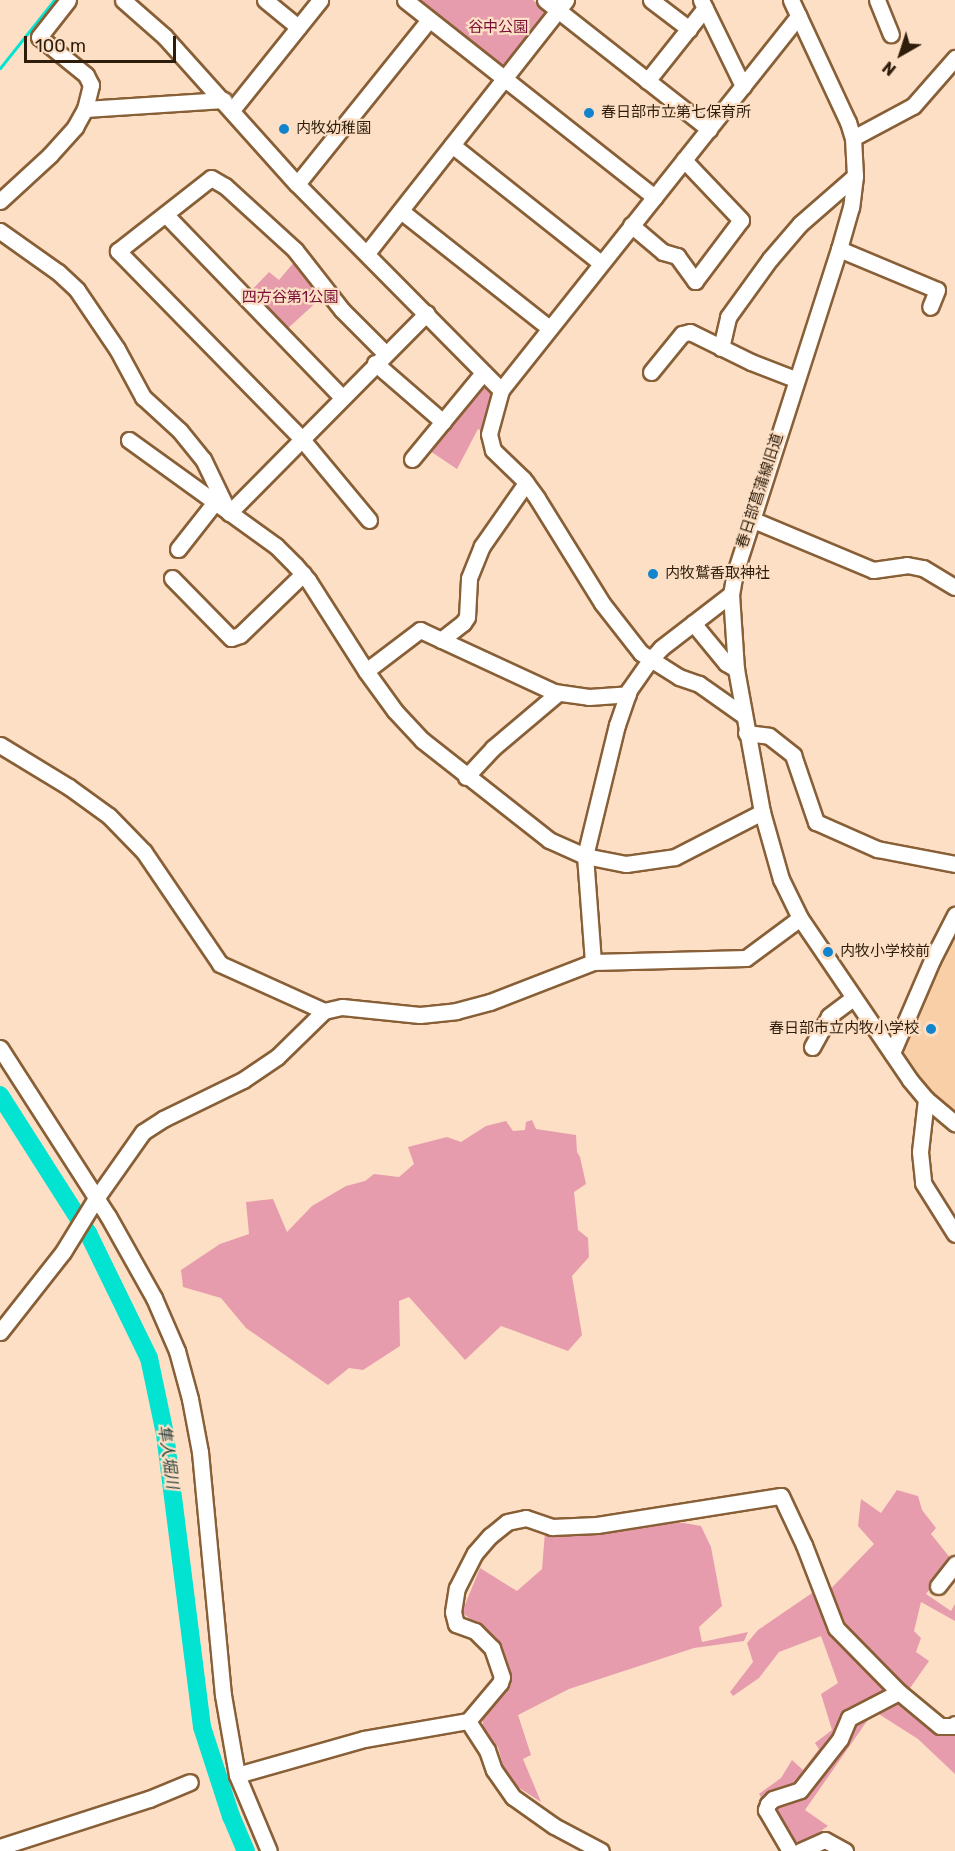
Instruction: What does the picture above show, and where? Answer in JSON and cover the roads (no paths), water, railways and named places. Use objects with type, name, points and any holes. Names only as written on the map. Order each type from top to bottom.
[{"type":"street","points":[[0,201],[50,155],[75,127],[85,109],[91,85],[86,75],[39,37],[68,0]]},
{"type":"street","points":[[123,0],[164,36],[297,184],[501,390]]},
{"type":"street","points":[[265,0],[298,27]]},
{"type":"street","points":[[85,109],[228,105],[320,0]]},
{"type":"street","points":[[405,0],[654,197]]},
{"type":"street","points":[[545,0],[562,5],[647,81],[709,129]]},
{"type":"street","points":[[651,0],[688,29]]},
{"type":"street","name":"春日部菖蒲線旧道","points":[[791,0],[840,100],[853,138],[855,176],[851,207],[839,249],[751,519],[731,594],[736,669],[742,715],[762,812],[781,879],[800,918],[853,998],[926,1100],[955,1123]]},
{"type":"street","points":[[878,0],[891,34]]},
{"type":"street","points":[[647,81],[688,29],[704,4]]},
{"type":"street","points":[[704,4],[743,86]]},
{"type":"street","points":[[367,253],[562,5]]},
{"type":"street","points":[[742,715],[699,684],[650,660],[622,631],[526,483],[489,442],[489,434],[501,390],[798,16]]},
{"type":"street","points":[[297,184],[429,20]]},
{"type":"street","points":[[853,138],[913,106],[955,58]]},
{"type":"street","points":[[452,145],[601,263]]},
{"type":"street","points":[[631,225],[663,252],[677,256],[695,281],[741,220],[684,160]]},
{"type":"street","points":[[721,348],[728,317],[770,259],[800,224],[855,176]]},
{"type":"street","points":[[369,520],[301,438],[118,251],[211,178],[225,186],[295,250],[381,358],[442,422]]},
{"type":"street","points":[[401,211],[549,328]]},
{"type":"street","points":[[166,215],[342,397]]},
{"type":"street","points":[[0,231],[58,272],[77,290],[117,349],[143,397],[180,431],[203,459],[229,513]]},
{"type":"street","points":[[839,249],[937,290],[930,307]]},
{"type":"street","points":[[229,513],[427,313]]},
{"type":"street","points":[[651,372],[682,334],[690,332],[721,348],[795,379]]},
{"type":"street","points":[[412,459],[483,373]]},
{"type":"street","points":[[129,440],[276,546],[303,574],[395,711],[422,740],[466,777],[549,840],[585,856],[627,864],[675,857],[762,812]]},
{"type":"street","points":[[441,640],[463,623],[467,617],[469,578],[482,546],[526,483]]},
{"type":"street","points":[[178,549],[215,502]]},
{"type":"street","points":[[751,519],[873,570],[907,565],[923,568],[955,587]]},
{"type":"street","points":[[172,578],[231,638],[240,635],[303,574]]},
{"type":"street","points":[[593,962],[585,856],[617,725],[628,694],[650,660],[731,594]]},
{"type":"street","points":[[693,623],[726,663],[736,669]]},
{"type":"street","points":[[366,670],[420,630],[528,682],[558,693],[589,697],[628,694]]},
{"type":"street","points":[[466,777],[494,748],[558,693]]},
{"type":"street","points":[[746,733],[768,736],[793,755],[816,822],[877,849],[955,864]]},
{"type":"street","points":[[0,745],[69,787],[109,816],[144,852],[220,964],[324,1011]]},
{"type":"street","points":[[892,1053],[932,960],[955,915]]},
{"type":"street","points":[[0,1332],[63,1252],[95,1200],[143,1132],[163,1119],[243,1080],[277,1057],[324,1011],[342,1007],[420,1015],[456,1011],[490,1002],[593,962],[746,958],[800,918]]},
{"type":"street","points":[[812,1047],[829,1016],[853,998]]},
{"type":"street","points":[[0,1048],[95,1200],[108,1216],[154,1298],[177,1351],[190,1399],[200,1452],[223,1695],[237,1775],[269,1851]]},
{"type":"street","points":[[926,1100],[920,1152],[924,1183],[955,1234]]},
{"type":"street","points":[[237,1775],[364,1739],[468,1721],[500,1683],[502,1677],[492,1648],[475,1631],[456,1624],[454,1605],[462,1575],[482,1544],[507,1522],[526,1518],[552,1527],[620,1523],[781,1496],[804,1545],[836,1628],[899,1692],[940,1725],[955,1724]]},
{"type":"street","points":[[938,1586],[955,1564]]},
{"type":"street","points":[[790,1851],[766,1810],[768,1804],[773,1799],[800,1790],[840,1739],[849,1718],[899,1692]]},
{"type":"street","points":[[468,1721],[488,1750],[494,1770],[513,1797],[554,1826],[601,1851]]},
{"type":"street","points":[[0,1847],[149,1799],[190,1782]]},
{"type":"street","points":[[800,1851],[825,1840],[845,1851]]},
{"type":"waterway","points":[[0,68],[54,0]]},
{"type":"waterway","name":"隼人堀川","points":[[0,1095],[88,1233],[149,1358],[165,1434],[202,1727],[231,1816],[246,1851]]},
{"type":"place","name":"春日部市立第七保育所","points":[[589,113]]},
{"type":"place","name":"内牧幼稚園","points":[[284,129]]},
{"type":"place","name":"内牧鷲香取神社","points":[[653,574]]},
{"type":"place","name":"内牧小学校前","points":[[828,952]]},
{"type":"place","name":"春日部市立内牧小学校","points":[[931,1029]]},
{"type":"park label","name":"谷中公園","points":[[498,28]]},
{"type":"park label","name":"四方谷第1公園","points":[[290,298]]}]
